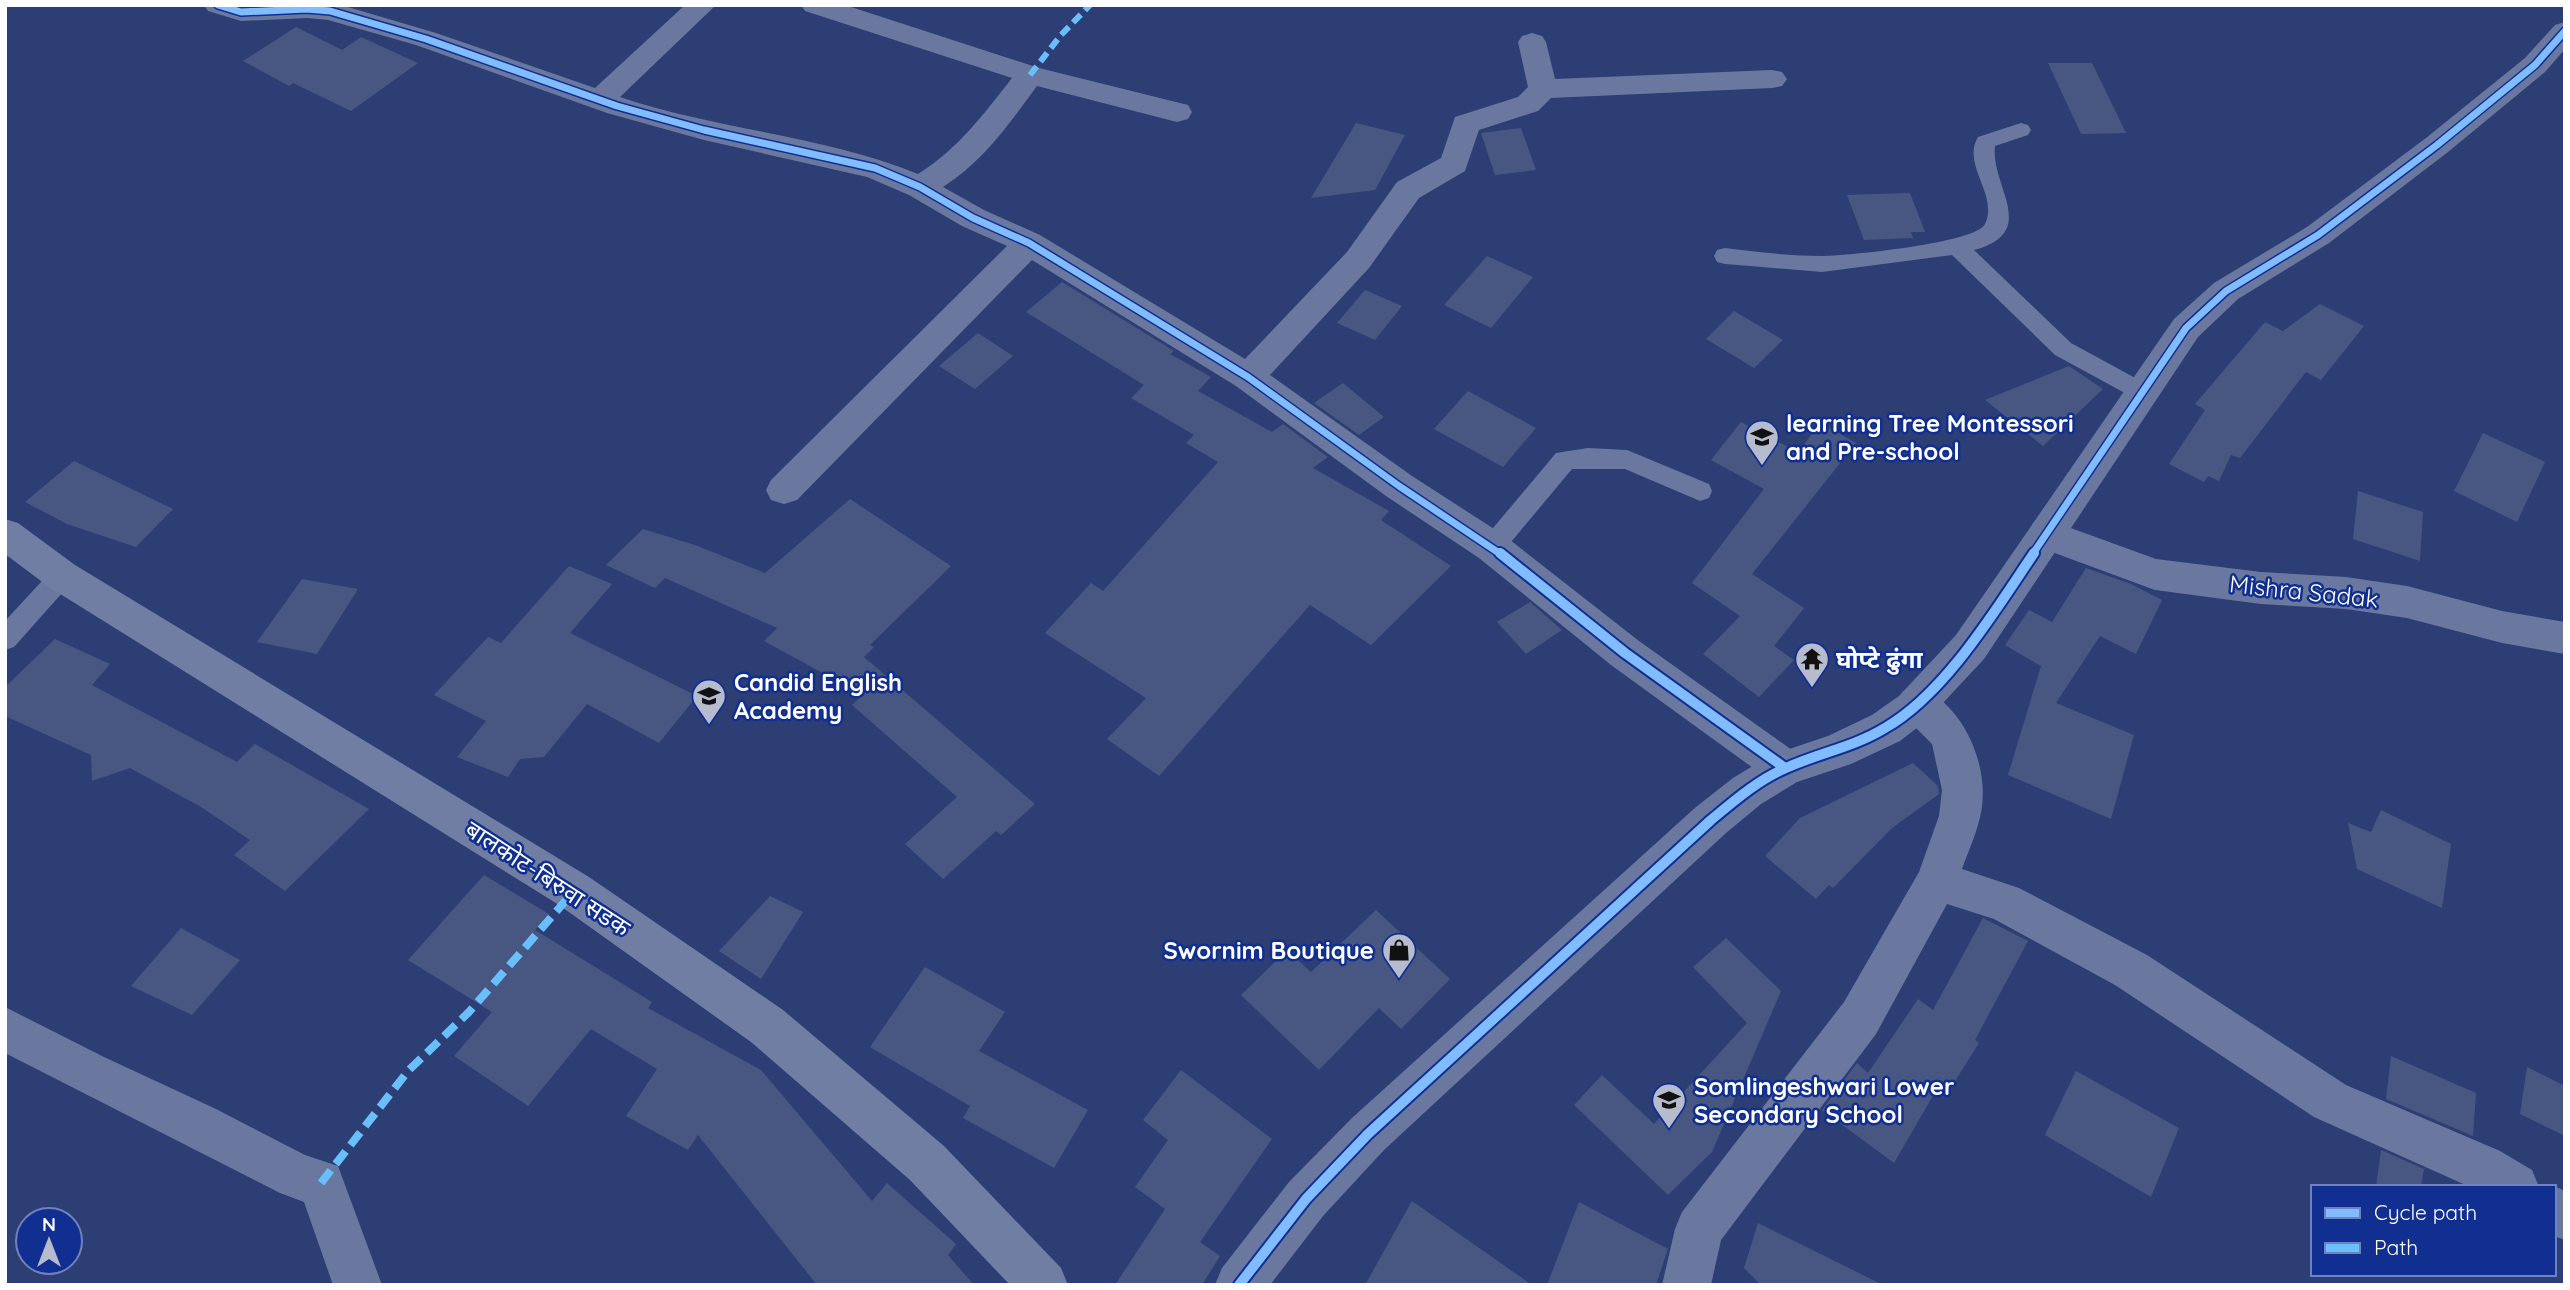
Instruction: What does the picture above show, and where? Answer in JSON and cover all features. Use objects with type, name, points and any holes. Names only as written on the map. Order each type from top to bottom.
[{"type":"main road","name":"बालकोट-बिरुवा सडक","points":[[5,534],[62,576],[573,891],[767,1026],[927,1163],[1044,1285]]},
{"type":"street","points":[[218,5],[241,12],[330,11],[426,38],[598,100],[704,130],[875,168],[920,187],[973,218],[1030,243],[1248,377],[1399,486],[1492,547],[1625,653],[1786,768]]},
{"type":"street","points":[[598,100],[702,5]]},
{"type":"street","points":[[815,5],[1000,63],[1030,75],[1177,112]]},
{"type":"street","points":[[1239,1285],[1306,1199],[1368,1134],[1711,820],[1747,790],[1786,768],[1837,751],[1886,728],[1917,703],[1970,647],[2186,328],[2226,291],[2318,235],[2437,145],[2535,65],[2565,31]]},
{"type":"street","points":[[1532,42],[1543,89]]},
{"type":"street","points":[[920,187],[954,166],[977,144],[1030,75]]},
{"type":"street","points":[[1248,377],[1358,260],[1408,190],[1454,163],[1466,124],[1528,104],[1543,89],[1772,79]]},
{"type":"street","points":[[784,490],[1030,243]]},
{"type":"street","name":"Mishra Sadak","points":[[2046,534],[2155,573],[2261,588],[2346,593],[2407,602],[2502,626],[2565,638]]},
{"type":"street","points":[[1686,1285],[1699,1229],[1860,1018],[1937,881],[1960,816],[1962,790],[1948,734],[1938,721],[1917,703]]},
{"type":"street","points":[[1937,881],[2004,902],[2131,970],[2330,1101],[2483,1168],[2512,1185]]},
{"type":"street","points":[[5,1029],[297,1176],[321,1183],[358,1285]]},
{"type":"lane","points":[[1725,256],[1779,263],[1825,264],[1956,246],[1985,239],[1996,223],[1997,196],[1982,153],[1985,142],[2021,130]]},
{"type":"lane","points":[[1956,246],[2063,349],[2143,392]]},
{"type":"lane","points":[[1492,547],[1565,460],[1627,460],[1700,491]]},
{"type":"lane","points":[[5,639],[62,576]]},
{"type":"building","points":[[296,27],[342,50],[361,37],[418,63],[351,111],[293,83],[289,86],[243,61]]},
{"type":"building","points":[[2048,63],[2092,63],[2126,133],[2081,134]]},
{"type":"building","points":[[1356,123],[1405,135],[1375,190],[1311,198]]},
{"type":"building","points":[[1521,128],[1536,170],[1495,175],[1481,133]]},
{"type":"building","points":[[1910,193],[1925,232],[1911,232],[1913,238],[1864,240],[1847,195]]},
{"type":"building","points":[[1487,256],[1533,277],[1491,328],[1444,305]]},
{"type":"building","points":[[1062,282],[1174,351],[1170,354],[1211,377],[1198,391],[1272,432],[1283,424],[1328,457],[1313,468],[1389,511],[1381,520],[1451,566],[1371,645],[1310,605],[1159,776],[1107,739],[1146,698],[1045,633],[1091,583],[1103,591],[1218,462],[1186,443],[1194,435],[1131,398],[1144,385],[1026,312]]},
{"type":"building","points":[[1365,290],[1402,306],[1375,340],[1337,323]]},
{"type":"building","points":[[2320,304],[2364,326],[2321,380],[2306,372],[2240,458],[2231,455],[2219,481],[2208,476],[2204,482],[2169,464],[2205,410],[2195,404],[2265,322],[2283,331]]},
{"type":"building","points":[[1734,311],[1783,340],[1754,368],[1706,339]]},
{"type":"building","points":[[978,333],[1013,356],[975,389],[939,366]]},
{"type":"building","points":[[2069,366],[2103,389],[2043,446],[1985,400]]},
{"type":"building","points":[[1343,383],[1384,417],[1359,435],[1314,403]]},
{"type":"building","points":[[1468,391],[1536,428],[1503,467],[1434,429]]},
{"type":"building","points":[[1741,422],[1799,453],[1819,422],[1856,443],[1752,574],[1804,608],[1774,646],[1794,660],[1759,697],[1703,654],[1740,616],[1692,583],[1764,489],[1711,460]]},
{"type":"building","points":[[2483,433],[2545,462],[2517,522],[2454,491]]},
{"type":"building","points":[[74,461],[173,509],[136,547],[67,524],[25,502]]},
{"type":"building","points":[[2358,491],[2423,512],[2420,561],[2353,539]]},
{"type":"building","points":[[850,499],[951,566],[870,645],[874,647],[864,657],[1035,804],[1001,835],[996,831],[943,879],[905,844],[957,797],[852,705],[863,695],[764,641],[777,628],[665,578],[655,588],[606,565],[643,529],[695,545],[765,573]]},
{"type":"building","points":[[569,566],[612,584],[570,633],[697,696],[659,743],[587,704],[544,757],[520,759],[508,777],[457,757],[486,721],[434,695],[488,637],[501,643]]},
{"type":"building","points":[[2086,568],[2131,584],[2162,600],[2136,654],[2100,636],[2056,703],[2134,735],[2111,819],[2008,775],[2041,666],[2005,645],[2029,610],[2052,622]]},
{"type":"building","points":[[302,579],[358,589],[317,654],[257,642]]},
{"type":"building","points":[[1530,602],[1562,630],[1526,654],[1497,622]]},
{"type":"building","points":[[55,639],[110,664],[92,685],[237,762],[255,744],[369,809],[285,891],[234,855],[250,840],[201,807],[130,768],[92,781],[91,755],[5,716],[5,687]]},
{"type":"building","points":[[1913,763],[1938,786],[1939,794],[1892,828],[1833,888],[1829,885],[1816,899],[1765,856],[1800,818]]},
{"type":"building","points":[[2381,810],[2451,844],[2442,908],[2357,869],[2348,823],[2371,832]]},
{"type":"building","points":[[484,875],[549,914],[535,930],[652,1002],[648,1008],[761,1070],[872,1201],[887,1183],[956,1244],[948,1255],[974,1285],[817,1285],[698,1135],[688,1150],[626,1116],[657,1069],[591,1029],[528,1106],[454,1056],[492,1012],[408,960]]},
{"type":"building","points":[[770,896],[803,912],[761,979],[719,951]]},
{"type":"building","points":[[1376,910],[1450,979],[1401,1029],[1379,1008],[1319,1070],[1241,995],[1287,950],[1311,972]]},
{"type":"building","points":[[1983,918],[2028,941],[1975,1040],[1979,1043],[1947,1094],[1938,1087],[1894,1163],[1822,1110],[1857,1063],[1868,1073],[1918,999],[1933,1010]]},
{"type":"building","points":[[181,928],[240,960],[192,1015],[131,986]]},
{"type":"building","points":[[1726,938],[1781,991],[1712,1152],[1668,1195],[1574,1105],[1602,1075],[1654,1124],[1747,1023],[1693,967]]},
{"type":"building","points":[[925,967],[1005,1012],[979,1051],[1088,1110],[1054,1168],[963,1118],[970,1106],[870,1047]]},
{"type":"building","points":[[2391,1056],[2476,1093],[2473,1136],[2386,1099]]},
{"type":"building","points":[[2527,1067],[2565,1086],[2565,1136],[2520,1114]]},
{"type":"building","points":[[1181,1070],[1272,1139],[1200,1242],[1220,1256],[1202,1285],[1115,1285],[1165,1209],[1135,1187],[1168,1140],[1143,1120]]},
{"type":"building","points":[[2076,1071],[2179,1128],[2151,1197],[2045,1135]]},
{"type":"building","points":[[2381,1150],[2424,1169],[2421,1185],[2376,1185]]},
{"type":"building","points":[[1412,1201],[1532,1285],[1365,1285]]},
{"type":"building","points":[[1579,1202],[1668,1249],[1656,1285],[1547,1285]]},
{"type":"building","points":[[1758,1223],[1883,1285],[1761,1285],[1744,1268]]},
{"type":"marked path","points":[[1030,75],[1061,35],[1090,5]]},
{"type":"marked path","points":[[321,1183],[408,1071],[469,1012],[574,891]]},
{"type":"cycle path","points":[[218,5],[241,12],[307,9],[330,11],[426,39],[617,106],[704,130],[875,168],[920,187],[973,218],[1029,243],[1248,377],[1399,486],[1492,547],[1625,653],[1785,768]]},
{"type":"cycle path","points":[[1239,1285],[1306,1199],[1368,1134],[1711,820],[1747,791],[1785,768],[1837,751],[1886,728],[1913,708],[1970,647],[2186,328],[2226,291],[2318,235],[2437,145],[2535,65],[2565,31]]},
{"type":"place","name":"learning Tree Montessori and Pre-school","points":[[1762,467]]},
{"type":"place","name":"घोप्टे ढुंगा","points":[[1812,689]]},
{"type":"place","name":"Candid English Academy","points":[[709,726]]},
{"type":"place","name":"Swornim Boutique","points":[[1399,980]]},
{"type":"place","name":"Somlingeshwari Lower Secondary School","points":[[1669,1130]]}]
